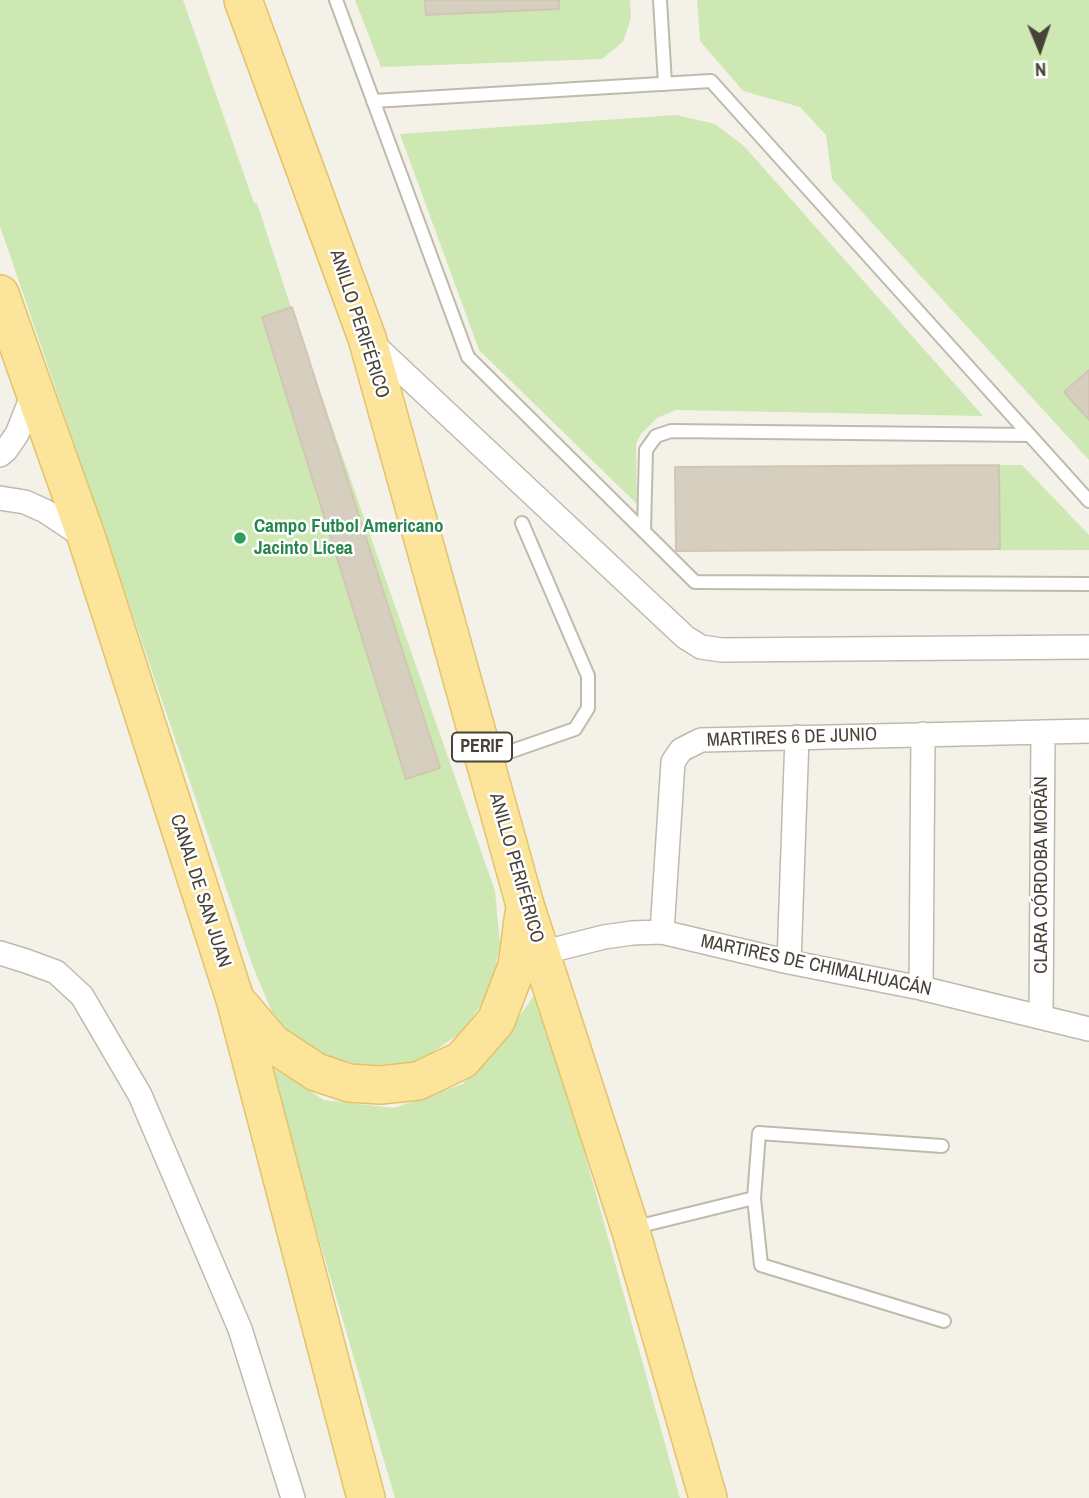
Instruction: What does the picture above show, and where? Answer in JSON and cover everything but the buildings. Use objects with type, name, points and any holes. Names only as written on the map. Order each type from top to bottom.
[{"type":"main road","name":"ANILLO PERIFÉRICO","points":[[243,0],[367,338],[525,905],[630,1228],[708,1498]]},
{"type":"main road","name":"CANAL DE SAN JUAN","points":[[0,294],[87,539],[235,999],[366,1498]]},
{"type":"main road","points":[[235,999],[272,1043],[316,1072],[349,1083],[418,1081],[462,1060],[496,1021],[517,966],[525,905]]},
{"type":"street","points":[[367,338],[685,637],[701,647],[722,650],[1089,647]]},
{"type":"street","points":[[0,455],[18,434],[35,389]]},
{"type":"street","points":[[0,498],[25,502],[87,539]]},
{"type":"street","name":"MARTIRES 6 DE JUNIO","points":[[662,932],[673,762],[681,750],[701,740],[1089,731]]},
{"type":"street","name":"CLARA CÓRDOBA MORÁN","points":[[1041,1017],[1043,732]]},
{"type":"street","points":[[921,988],[923,734]]},
{"type":"street","points":[[789,962],[797,737]]},
{"type":"street","name":"MARTIRES DE CHIMALHUACÁN","points":[[541,953],[604,937],[662,932],[789,962],[921,988],[1089,1029]]},
{"type":"street","points":[[0,953],[55,972],[82,996],[140,1095],[240,1329],[293,1498]]},
{"type":"lane","points":[[336,0],[468,357],[695,582],[1089,584]]},
{"type":"lane","points":[[660,0],[665,84]]},
{"type":"lane","points":[[373,101],[711,81],[1089,501]]},
{"type":"lane","points":[[644,531],[646,450],[656,436],[671,431],[1030,435]]},
{"type":"lane","points":[[485,760],[575,729],[588,708],[588,676],[523,523]]},
{"type":"lane","points":[[942,1146],[759,1133],[754,1198],[761,1265],[944,1321]]},
{"type":"lane","points":[[630,1228],[754,1198]]},
{"type":"green space","points":[[0,0],[183,0],[254,203],[257,203],[300,335],[495,891],[500,945],[490,992],[462,1032],[415,1064],[361,1065],[313,1052],[275,1019],[253,967],[0,226]]},
{"type":"green space","points":[[355,0],[630,0],[631,18],[623,42],[602,59],[381,67]]},
{"type":"green space","points":[[697,0],[1089,0],[1089,460],[832,179],[826,135],[800,107],[743,91],[700,41]]},
{"type":"green space","points":[[676,115],[715,124],[744,146],[983,416],[676,410],[657,418],[641,434],[636,444],[637,504],[479,350],[400,134]]},
{"type":"green space","points":[[1022,465],[1089,535],[1089,550],[676,551],[675,467]]},
{"type":"green space","points":[[539,988],[680,1498],[395,1498],[268,1065],[324,1100],[394,1108],[463,1084],[502,1041]]},
{"type":"place","name":"Campo Futbol Americano Jacinto Licea","points":[[240,538]]}]
